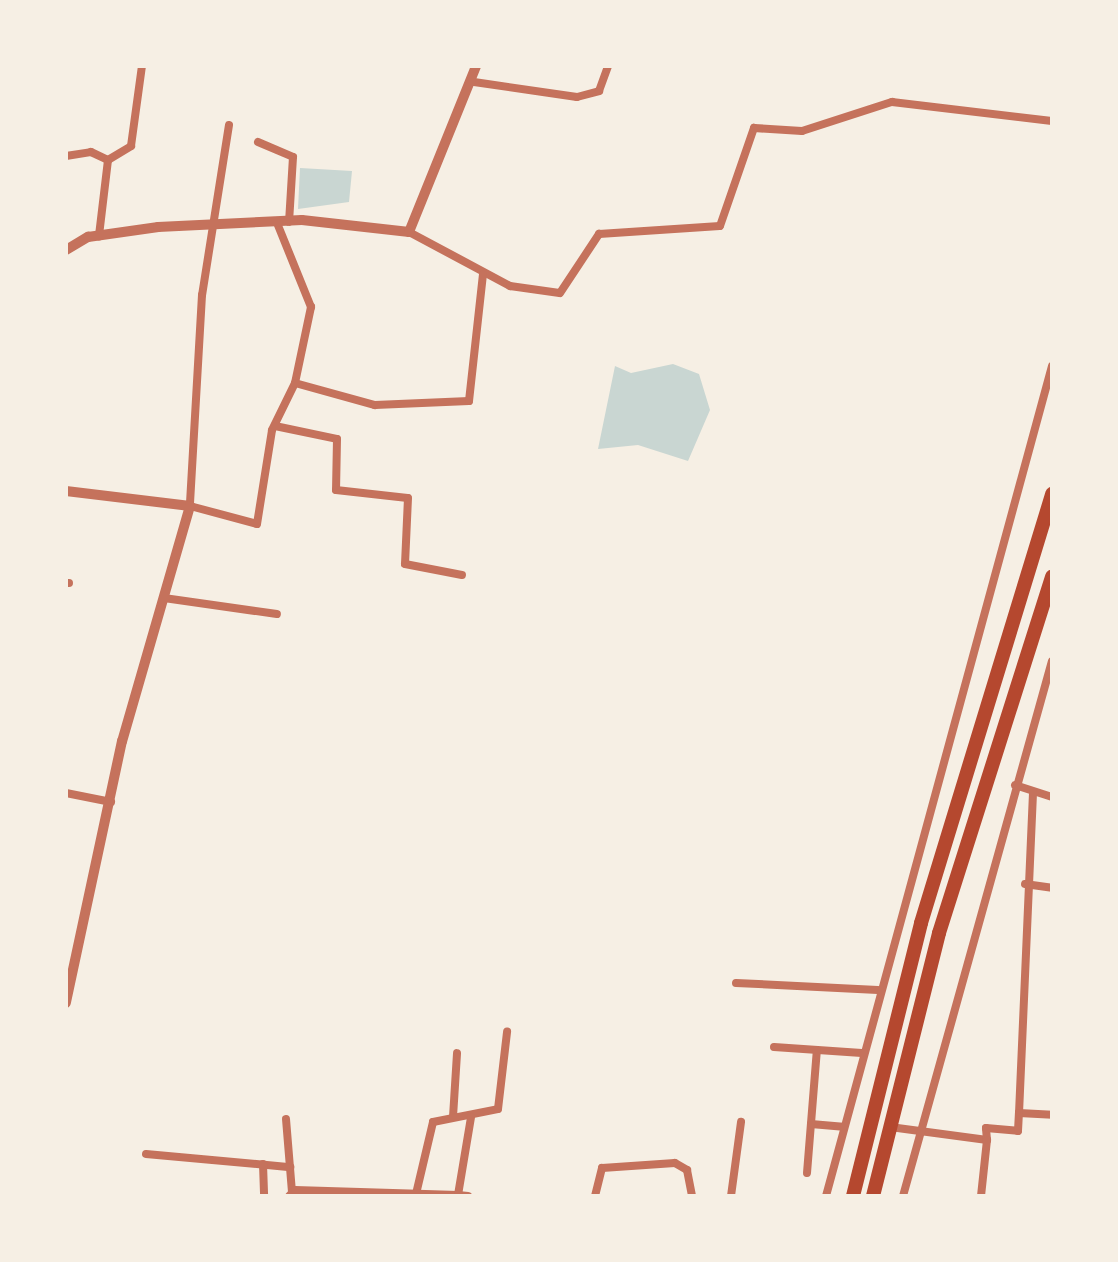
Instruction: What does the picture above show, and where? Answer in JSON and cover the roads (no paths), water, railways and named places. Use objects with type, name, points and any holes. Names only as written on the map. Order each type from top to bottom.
[{"type":"highway","points":[[853,1196],[921,923],[1052,494]]},
{"type":"highway","points":[[873,1196],[939,933],[1052,577]]},
{"type":"street","points":[[108,160],[131,146],[142,66]]},
{"type":"street","points":[[409,232],[474,82],[476,66]]},
{"type":"street","points":[[474,82],[577,97],[599,91],[608,66]]},
{"type":"street","points":[[66,250],[99,236],[283,222],[409,232],[483,275],[560,293],[599,234],[720,226],[754,128],[802,131],[892,102],[1052,121]]},
{"type":"street","points":[[210,227],[216,226],[229,125]]},
{"type":"street","points":[[66,491],[190,506],[257,524],[275,426],[295,383],[311,307],[283,222],[293,157],[258,142]]},
{"type":"street","points":[[66,156],[91,152],[108,160]]},
{"type":"street","points":[[99,236],[108,160]]},
{"type":"street","points":[[66,1003],[111,802],[190,506],[210,227]]},
{"type":"street","points":[[295,383],[375,405],[469,401],[483,275]]},
{"type":"street","points":[[826,1196],[878,990],[1052,366]]},
{"type":"street","points":[[275,426],[337,439],[336,490],[408,498],[405,564],[462,575]]},
{"type":"street","points":[[164,598],[277,614]]},
{"type":"street","points":[[903,1196],[917,1133],[1052,661]]},
{"type":"street","points":[[1015,785],[1052,797]]},
{"type":"street","points":[[66,793],[111,802]]},
{"type":"street","points":[[981,1196],[986,1128],[1018,1131],[1025,884],[1033,793]]},
{"type":"street","points":[[1025,884],[1052,888]]},
{"type":"street","points":[[736,983],[878,990]]},
{"type":"street","points":[[416,1194],[428,1128],[453,1117],[471,1117],[498,1109],[507,1032]]},
{"type":"street","points":[[774,1047],[862,1053]]},
{"type":"street","points":[[807,1173],[817,1050]]},
{"type":"street","points":[[453,1117],[457,1053]]},
{"type":"street","points":[[1019,1113],[1052,1115]]},
{"type":"street","points":[[458,1195],[471,1117]]},
{"type":"street","points":[[286,1119],[290,1194],[468,1196]]},
{"type":"street","points":[[731,1196],[741,1122]]},
{"type":"street","points":[[811,1124],[843,1127]]},
{"type":"street","points":[[890,1127],[987,1140]]},
{"type":"street","points":[[146,1154],[290,1167]]},
{"type":"street","points":[[595,1196],[602,1168],[675,1163],[687,1170],[692,1196]]},
{"type":"street","points":[[263,1164],[264,1196]]}]
